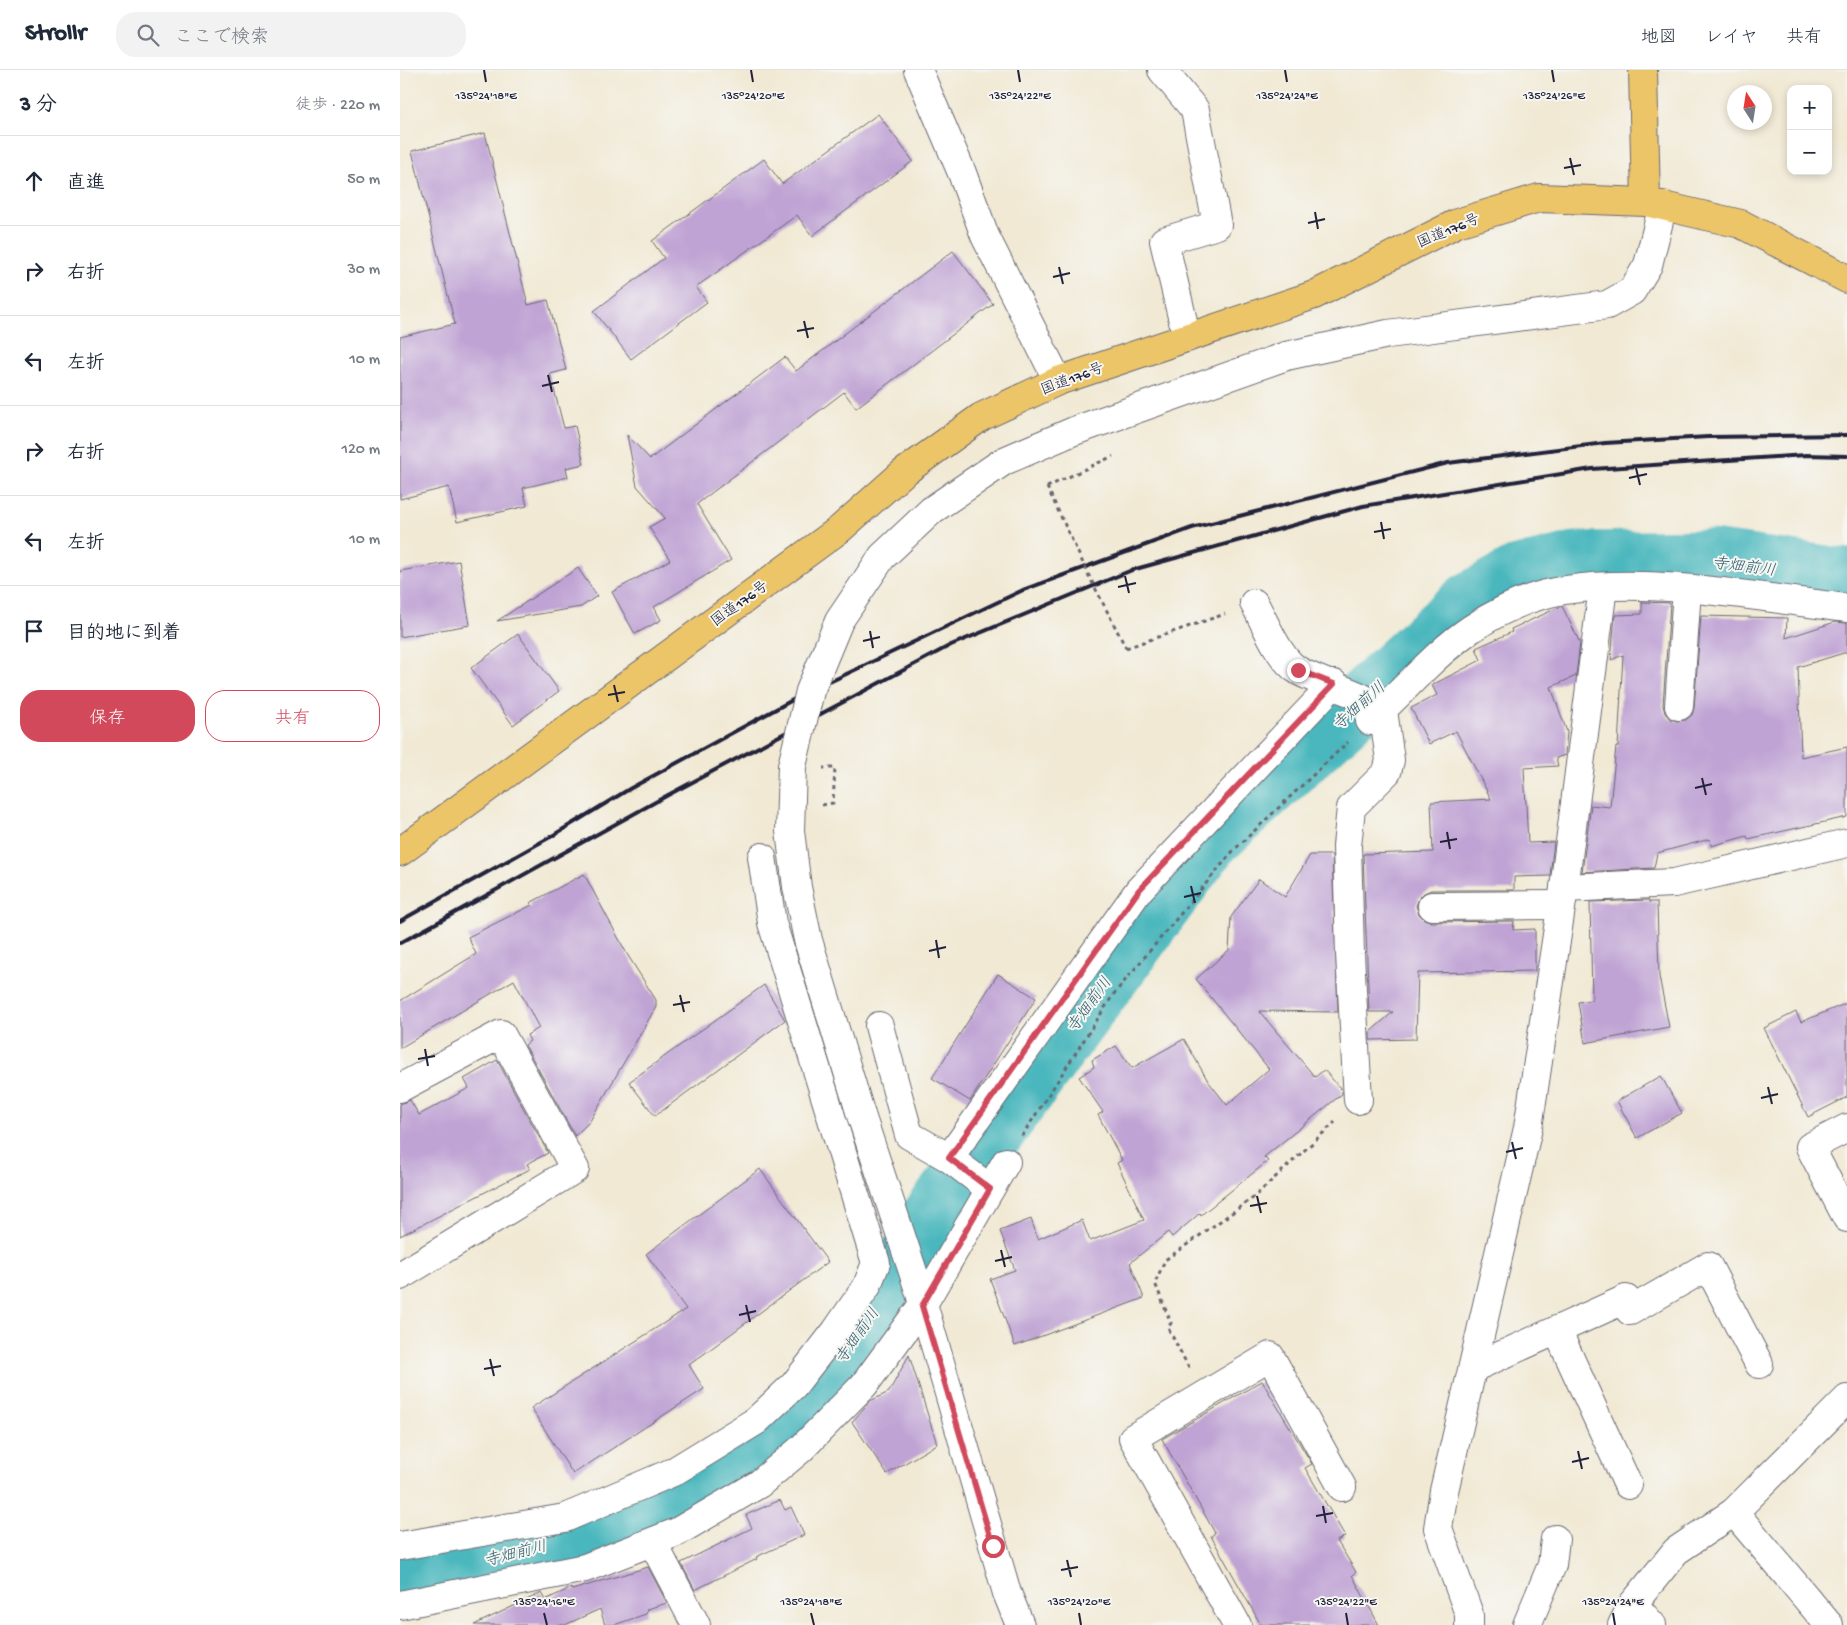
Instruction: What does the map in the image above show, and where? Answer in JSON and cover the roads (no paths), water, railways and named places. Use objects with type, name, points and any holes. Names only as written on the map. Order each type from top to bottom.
[{"type":"main road","points":[[1644,70],[1655,203]]},
{"type":"main road","name":"国道176号","points":[[400,852],[840,529],[919,461],[981,417],[1058,381],[1314,295],[1457,223],[1539,198],[1655,203],[1741,224],[1847,279]]},
{"type":"street","points":[[918,70],[962,173],[985,236],[1058,381]]},
{"type":"street","points":[[1162,70],[1195,110],[1217,224],[1164,240],[1187,338]]},
{"type":"street","points":[[1020,1625],[1007,1594],[899,1226],[861,1114],[808,940],[797,887],[790,831],[792,766],[810,691],[839,622],[882,557],[932,510],[1004,461],[1074,431],[1286,356],[1388,334],[1607,305],[1632,291],[1648,265],[1655,203]]},
{"type":"street","points":[[1377,712],[1470,629],[1518,603],[1564,590],[1615,585],[1686,590],[1847,608]]},
{"type":"street","points":[[1469,1625],[1469,1614],[1438,1528],[1444,1490],[1528,1128],[1563,896],[1603,587]]},
{"type":"street","points":[[1679,706],[1686,590]]},
{"type":"street","points":[[1254,603],[1284,657],[1298,670],[1342,688],[1377,712],[1390,760],[1387,772],[1351,808],[1347,846],[1350,964],[1358,1100]]},
{"type":"street","points":[[949,1158],[1139,890],[1342,688]]},
{"type":"street","points":[[1432,906],[1563,896],[1674,884],[1847,843]]},
{"type":"street","points":[[401,1540],[565,1518],[673,1472],[756,1421],[794,1385],[836,1331],[867,1286],[876,1264],[772,923],[762,857]]},
{"type":"street","points":[[879,1026],[909,1135],[949,1158],[990,1189]]},
{"type":"street","points":[[400,1088],[501,1034],[575,1169],[400,1276]]},
{"type":"street","points":[[1847,1128],[1810,1147],[1847,1218]]},
{"type":"street","points":[[400,1605],[585,1568],[677,1532],[758,1484],[801,1449],[864,1385],[1006,1162]]},
{"type":"street","points":[[1473,1368],[1626,1299],[1630,1311],[1708,1266],[1759,1364]]},
{"type":"street","points":[[1557,1330],[1628,1485]]},
{"type":"street","points":[[1237,1625],[1133,1438],[1270,1356],[1342,1487]]},
{"type":"street","points":[[1652,1625],[1628,1615],[1676,1551],[1734,1512],[1845,1405]]},
{"type":"street","points":[[1734,1512],[1829,1625]]},
{"type":"street","points":[[1528,1625],[1552,1565],[1555,1539]]},
{"type":"street","points":[[653,1543],[696,1625]]},
{"type":"waterway","name":"寺畑前川","points":[[400,1582],[643,1519],[694,1499],[762,1451],[841,1359],[921,1240],[925,1226],[1209,841],[1469,603],[1518,576],[1576,562],[1711,560],[1847,579]]},
{"type":"railway","points":[[400,921],[552,836],[631,788],[798,697],[1023,590],[1192,528],[1448,463],[1605,443],[1708,437],[1847,435]]},
{"type":"railway","points":[[400,943],[668,795],[951,645],[1132,570],[1363,506],[1592,469],[1806,455],[1847,456]]}]
